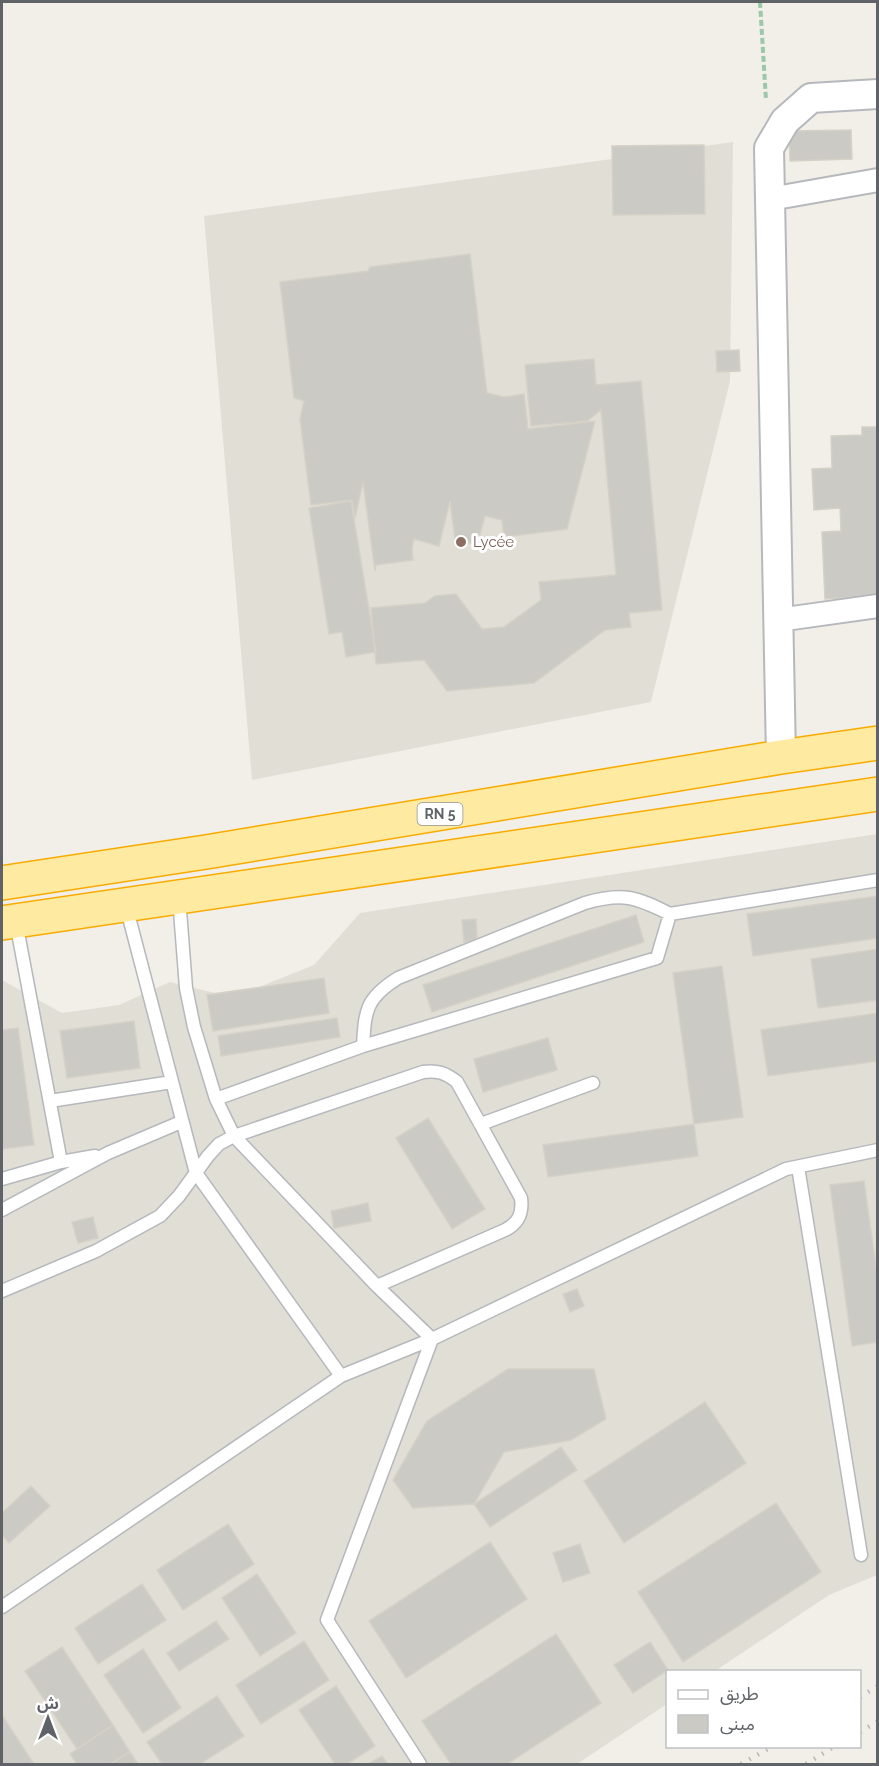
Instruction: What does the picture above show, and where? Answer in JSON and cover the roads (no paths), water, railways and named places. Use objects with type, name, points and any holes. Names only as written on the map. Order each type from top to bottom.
[{"type":"highway","name":"RN 5","points":[[2,883],[878,743]]},
{"type":"highway","points":[[9,922],[878,794]]},
{"type":"street","points":[[781,757],[769,148],[785,121],[811,98],[878,94]]},
{"type":"street","points":[[770,199],[878,180]]},
{"type":"street","points":[[778,620],[878,606]]},
{"type":"lane","points":[[363,1046],[365,1017],[371,1001],[382,988],[398,978],[585,903],[605,897],[624,896],[641,899],[670,914],[878,880]]},
{"type":"lane","points":[[178,897],[186,988],[194,1027],[216,1099],[234,1136],[377,1286],[432,1339]]},
{"type":"lane","points":[[126,905],[196,1173],[341,1376]]},
{"type":"lane","points":[[216,1099],[363,1046],[657,958],[670,914]]},
{"type":"lane","points":[[9,922],[50,1101],[61,1162]]},
{"type":"lane","points":[[2,1291],[96,1251],[160,1216],[179,1196],[219,1144],[234,1136],[423,1072],[442,1072],[457,1082],[521,1198],[520,1217],[514,1226],[506,1230],[377,1286]]},
{"type":"lane","points":[[50,1101],[172,1082]]},
{"type":"lane","points":[[481,1124],[592,1083]]},
{"type":"lane","points":[[2,1210],[108,1153],[181,1122]]},
{"type":"lane","points":[[2,1607],[341,1376],[432,1339],[786,1169],[878,1150]]},
{"type":"lane","points":[[2,1179],[61,1162],[108,1153]]},
{"type":"lane","points":[[798,1167],[861,1555]]},
{"type":"lane","points":[[420,1764],[327,1620],[432,1339]]},
{"type":"railway","points":[[861,1696],[878,1686]]},
{"type":"railway","points":[[861,1731],[878,1721]]},
{"type":"railway","points":[[741,1764],[769,1748]]},
{"type":"railway","points":[[806,1764],[832,1748]]},
{"type":"place","name":"Lycée","points":[[461,542]]}]
